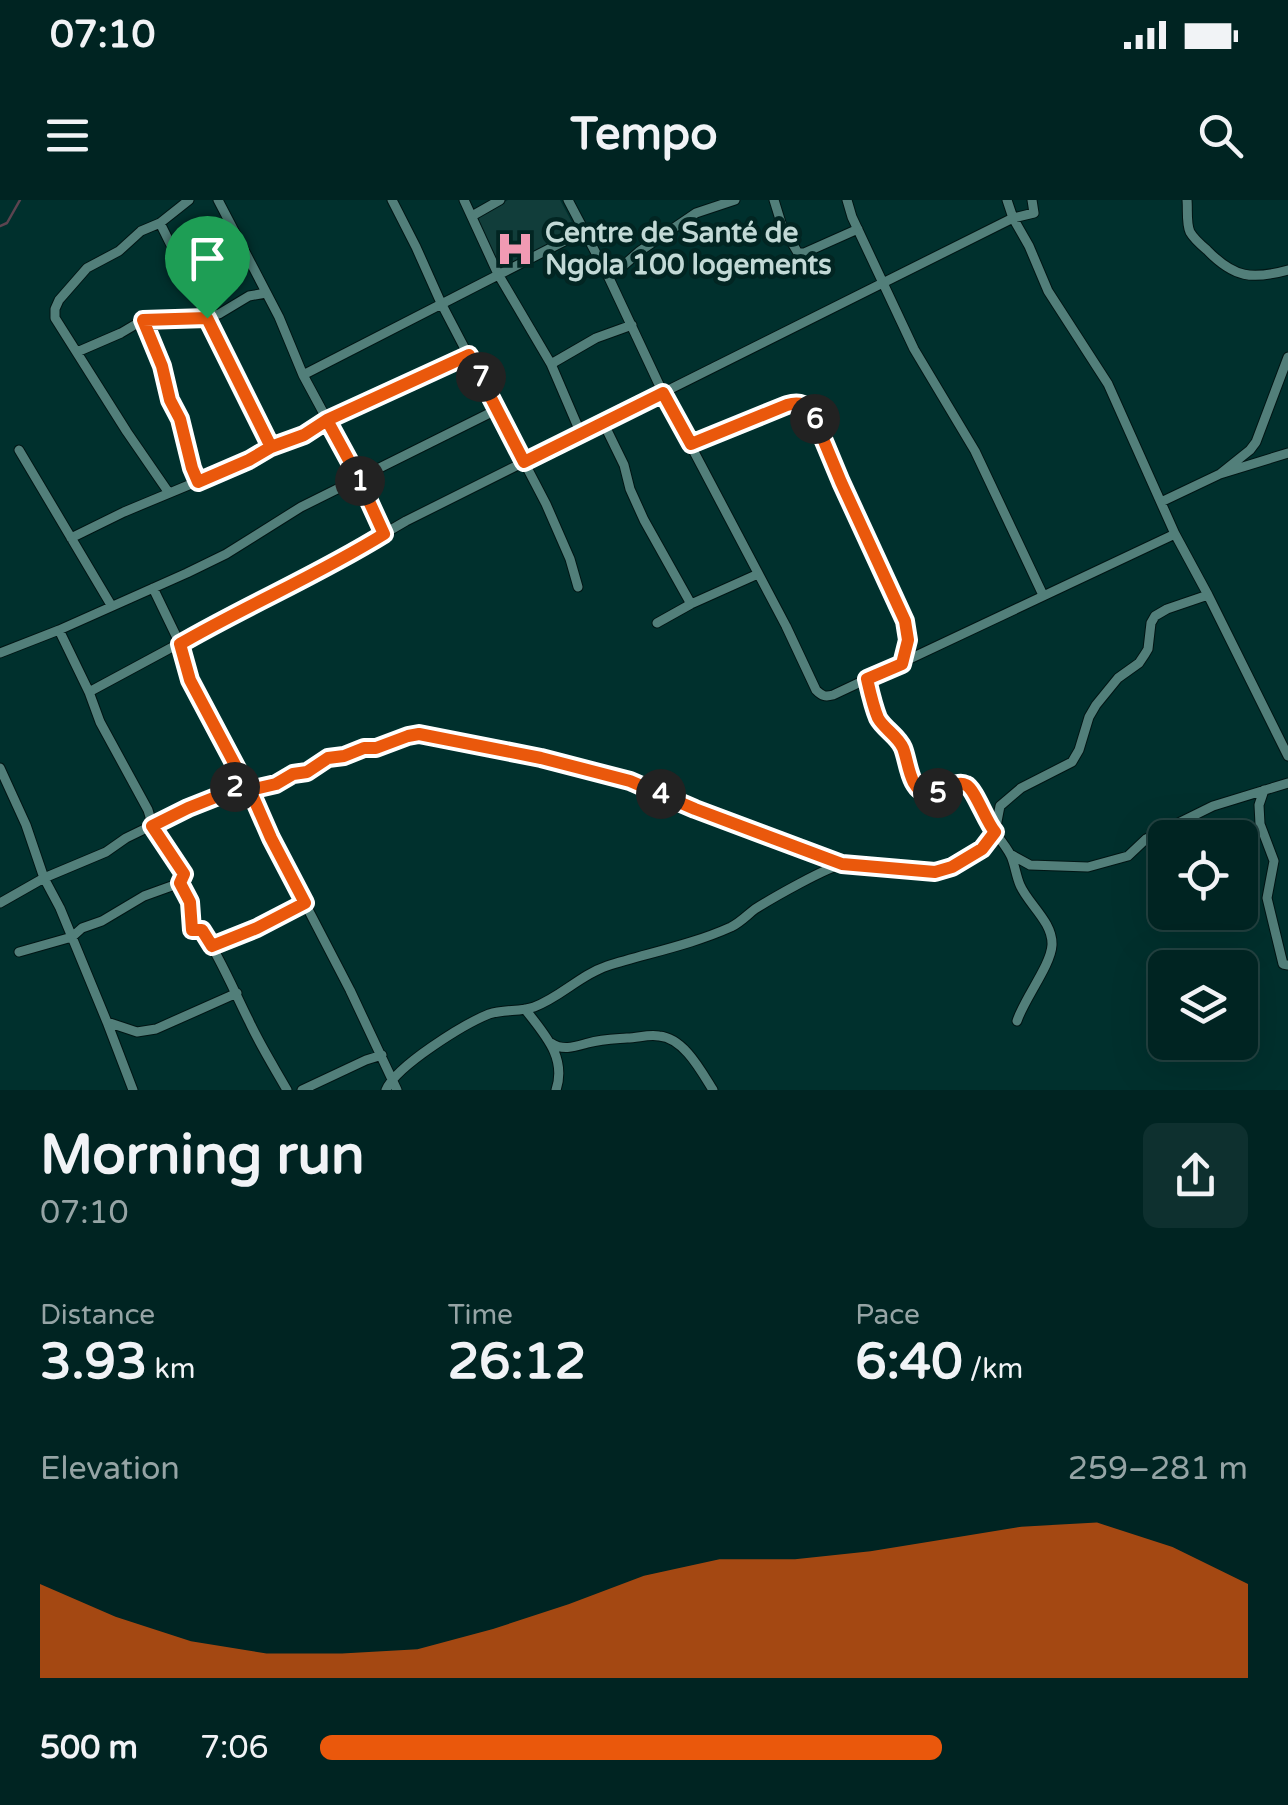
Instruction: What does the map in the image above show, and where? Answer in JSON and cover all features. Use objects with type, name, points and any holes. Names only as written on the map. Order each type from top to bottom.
[{"type":"street","points":[[169,494],[55,318],[55,308],[87,268],[120,250],[141,230],[160,223],[188,200]]},
{"type":"street","points":[[218,200],[384,534]]},
{"type":"street","points":[[392,200],[564,544],[578,587]]},
{"type":"street","points":[[464,200],[498,274],[551,364],[581,434]]},
{"type":"street","points":[[472,216],[500,200]]},
{"type":"street","points":[[568,200],[663,393],[820,694],[833,695],[902,664],[1175,534]]},
{"type":"street","points":[[609,278],[640,251],[696,213],[735,200]]},
{"type":"street","points":[[774,200],[782,226],[798,252],[858,229]]},
{"type":"street","points":[[847,200],[914,348],[975,450],[1043,594]]},
{"type":"street","points":[[1007,200],[1048,291],[1108,384],[1175,534],[1288,756]]},
{"type":"street","points":[[89,692],[524,462],[1013,218],[1034,213],[1032,200]]},
{"type":"street","points":[[1187,200],[1188,228],[1221,265],[1243,276],[1266,276],[1288,270]]},
{"type":"street","points":[[160,223],[271,447]]},
{"type":"street","points":[[302,374],[584,231]]},
{"type":"street","points":[[77,352],[143,320],[207,318],[249,296],[266,293]]},
{"type":"street","points":[[143,320],[180,419],[198,482]]},
{"type":"street","points":[[551,364],[596,338],[632,324]]},
{"type":"street","points":[[70,538],[304,435],[327,420],[469,355]]},
{"type":"street","points":[[1220,474],[1256,442],[1288,356]]},
{"type":"street","points":[[691,444],[796,402],[811,410],[905,621],[908,640],[902,664]]},
{"type":"street","points":[[0,653],[60,630],[226,554],[301,506],[498,409]]},
{"type":"street","points":[[603,422],[644,520],[691,604]]},
{"type":"street","points":[[19,450],[110,605]]},
{"type":"street","points":[[1160,502],[1220,474],[1288,454]]},
{"type":"street","points":[[657,623],[758,574]]},
{"type":"street","points":[[153,588],[180,644],[190,680],[250,790],[398,1090]]},
{"type":"street","points":[[250,790],[307,772],[328,758],[419,734],[541,758],[630,781],[842,864],[935,872],[982,849],[995,832],[1000,806],[1021,788],[1072,762],[1096,704],[1148,649],[1151,623],[1156,616],[1208,595]]},
{"type":"street","points":[[19,952],[72,938],[82,928],[144,896],[180,883],[184,874],[152,826],[148,810],[100,722],[60,630]]},
{"type":"street","points":[[867,679],[879,720],[902,745],[918,789],[928,794],[940,793],[966,784],[1010,854],[1021,888],[1051,939],[1052,948],[1017,1022]]},
{"type":"street","points":[[0,768],[133,1090]]},
{"type":"street","points":[[0,903],[44,878],[106,852],[126,838],[231,791],[242,778]]},
{"type":"street","points":[[1010,854],[1030,865],[1088,867],[1128,856],[1146,839],[1213,806],[1288,782]]},
{"type":"street","points":[[1264,790],[1259,805],[1260,824],[1274,861],[1267,898],[1279,953],[1283,964],[1288,964]]},
{"type":"street","points":[[386,1090],[393,1078],[440,1042],[479,1019],[494,1012],[526,1010],[559,996],[574,983],[606,967],[727,928],[842,864]]},
{"type":"street","points":[[180,883],[190,902],[192,930],[202,930],[212,946],[286,1090]]},
{"type":"street","points":[[212,946],[305,903]]},
{"type":"street","points":[[107,1022],[137,1032],[156,1029],[237,993]]},
{"type":"street","points":[[526,1010],[558,1060],[556,1090]]},
{"type":"street","points":[[550,1043],[559,1048],[606,1039],[667,1037],[698,1066],[713,1090]]},
{"type":"street","points":[[302,1090],[382,1055]]},
{"type":"shaded area","name":"Centre de Santé de Ngola 100 logements","points":[[508,200],[560,200],[576,230],[502,268],[475,218]]},
{"type":"waterway","points":[[0,226],[7,223],[20,200]]},
{"type":"place","name":"Centre de Santé de Ngola 100 logements","points":[[515,249]]},
{"type":"route","points":[[207,318],[143,320],[180,419],[198,482],[304,435],[327,420],[384,534],[180,644],[190,680],[242,778],[231,791],[152,826],[184,874],[180,883],[190,902],[192,930],[202,930],[212,946],[305,903],[250,790],[307,772],[328,758],[376,748],[414,734],[541,758],[630,781],[842,864],[935,872],[982,849],[995,832],[966,784],[940,793],[928,794],[918,789],[902,745],[879,720],[867,679],[902,664],[908,640],[905,621],[805,404],[787,405],[691,444],[663,393],[524,462],[469,355],[327,420],[304,435],[271,447],[207,318]]}]
